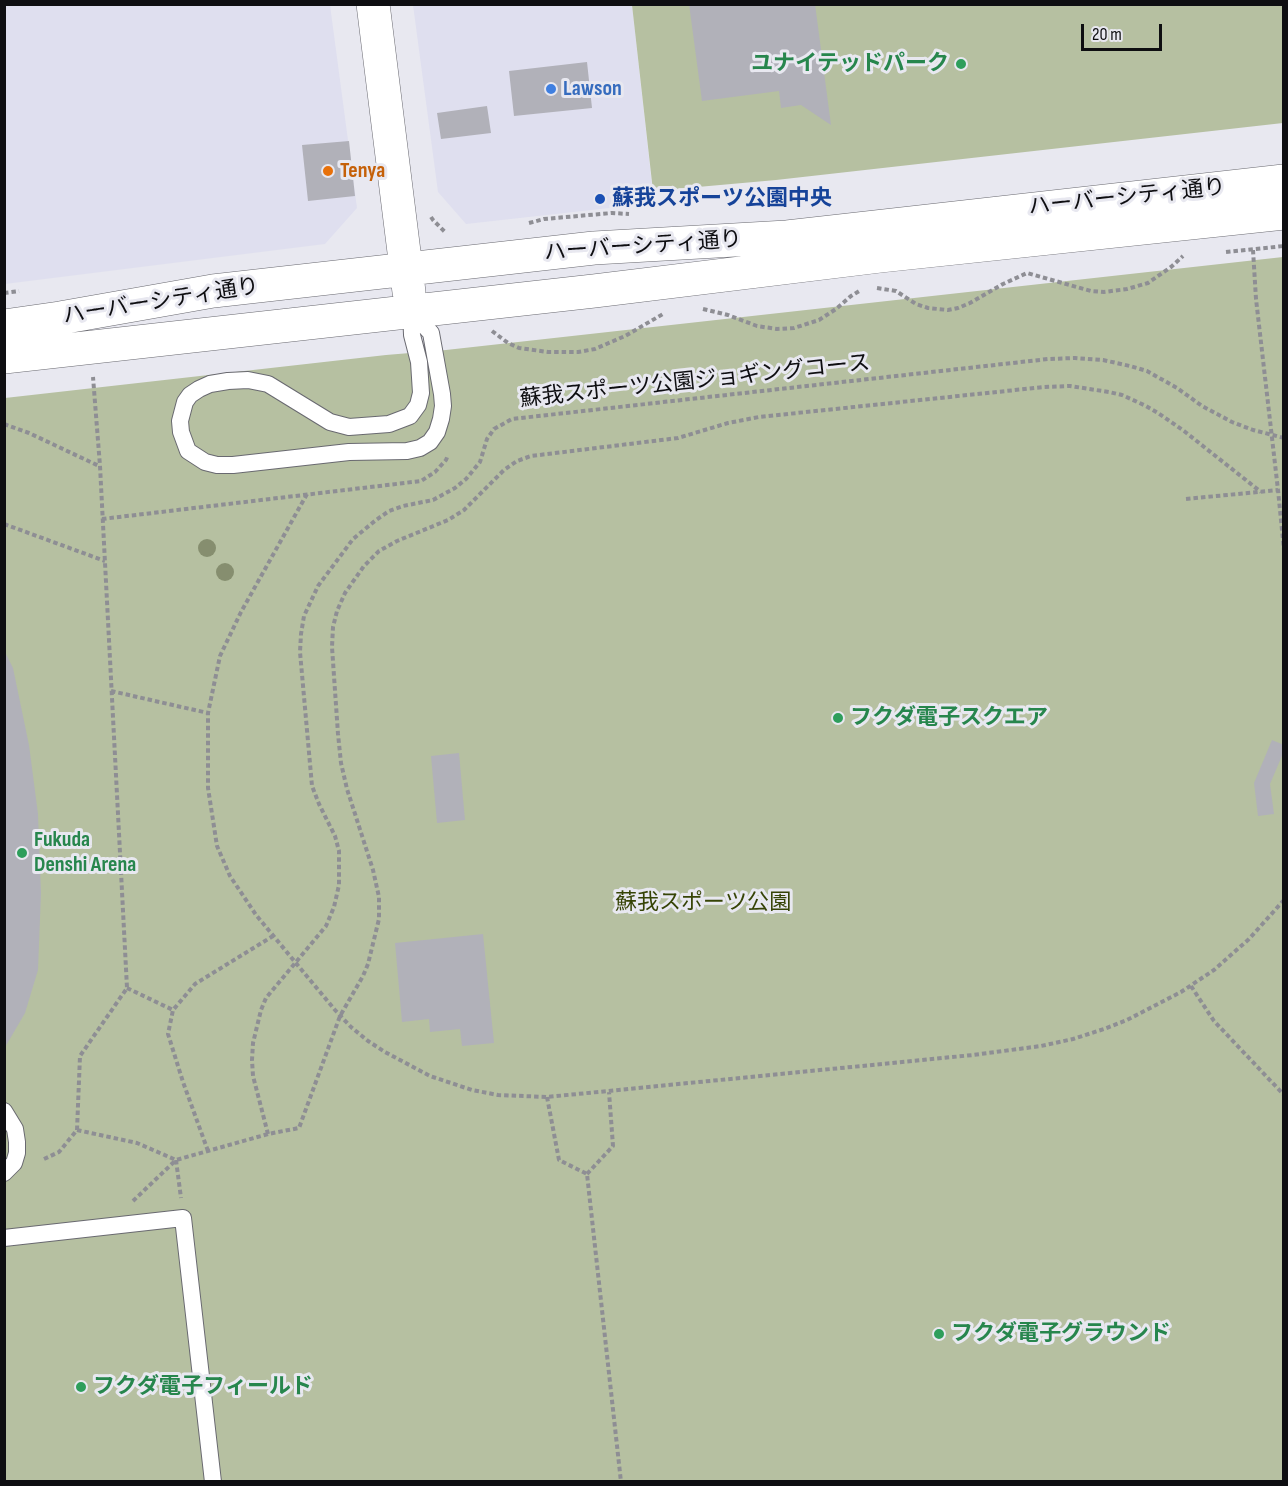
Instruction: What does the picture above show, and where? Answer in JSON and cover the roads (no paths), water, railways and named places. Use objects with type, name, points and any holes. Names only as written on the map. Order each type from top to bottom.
[{"type":"street","points":[[374,4],[411,311]]},
{"type":"street","name":"ハーバーシティ通り","points":[[4,326],[213,291],[406,269],[594,248],[787,237],[1284,181]]},
{"type":"street","name":"ハーバーシティ通り","points":[[4,357],[594,291],[880,256],[1284,213]]},
{"type":"lane","points":[[411,311],[431,333],[442,394],[441,419],[437,432],[430,442],[420,448],[407,451],[349,452],[233,465],[205,462],[188,451],[181,432],[180,421],[185,402],[199,388],[228,381],[248,380],[268,384],[330,422],[349,427],[389,424],[410,416],[418,405],[421,393],[419,362],[412,335],[411,311]]},
{"type":"lane","points":[[4,1111],[15,1129],[17,1142],[14,1162],[4,1173]]},
{"type":"lane","points":[[4,1238],[183,1218],[213,1482]]},
{"type":"place","name":"ユナイテッドパーク","points":[[961,64]]},
{"type":"place","name":"Lawson","points":[[551,89]]},
{"type":"place","name":"Tenya","points":[[328,171]]},
{"type":"place","name":"蘇我スポーツ公園中央","points":[[600,199]]},
{"type":"place","name":"フクダ電子スクエア","points":[[838,718]]},
{"type":"place","name":"Fukuda Denshi Arena","points":[[22,853]]},
{"type":"place","name":"フクダ電子グラウンド","points":[[939,1334]]},
{"type":"place","name":"フクダ電子フィールド","points":[[81,1387]]},
{"type":"park label","name":"蘇我スポーツ公園","points":[[703,903]]}]
